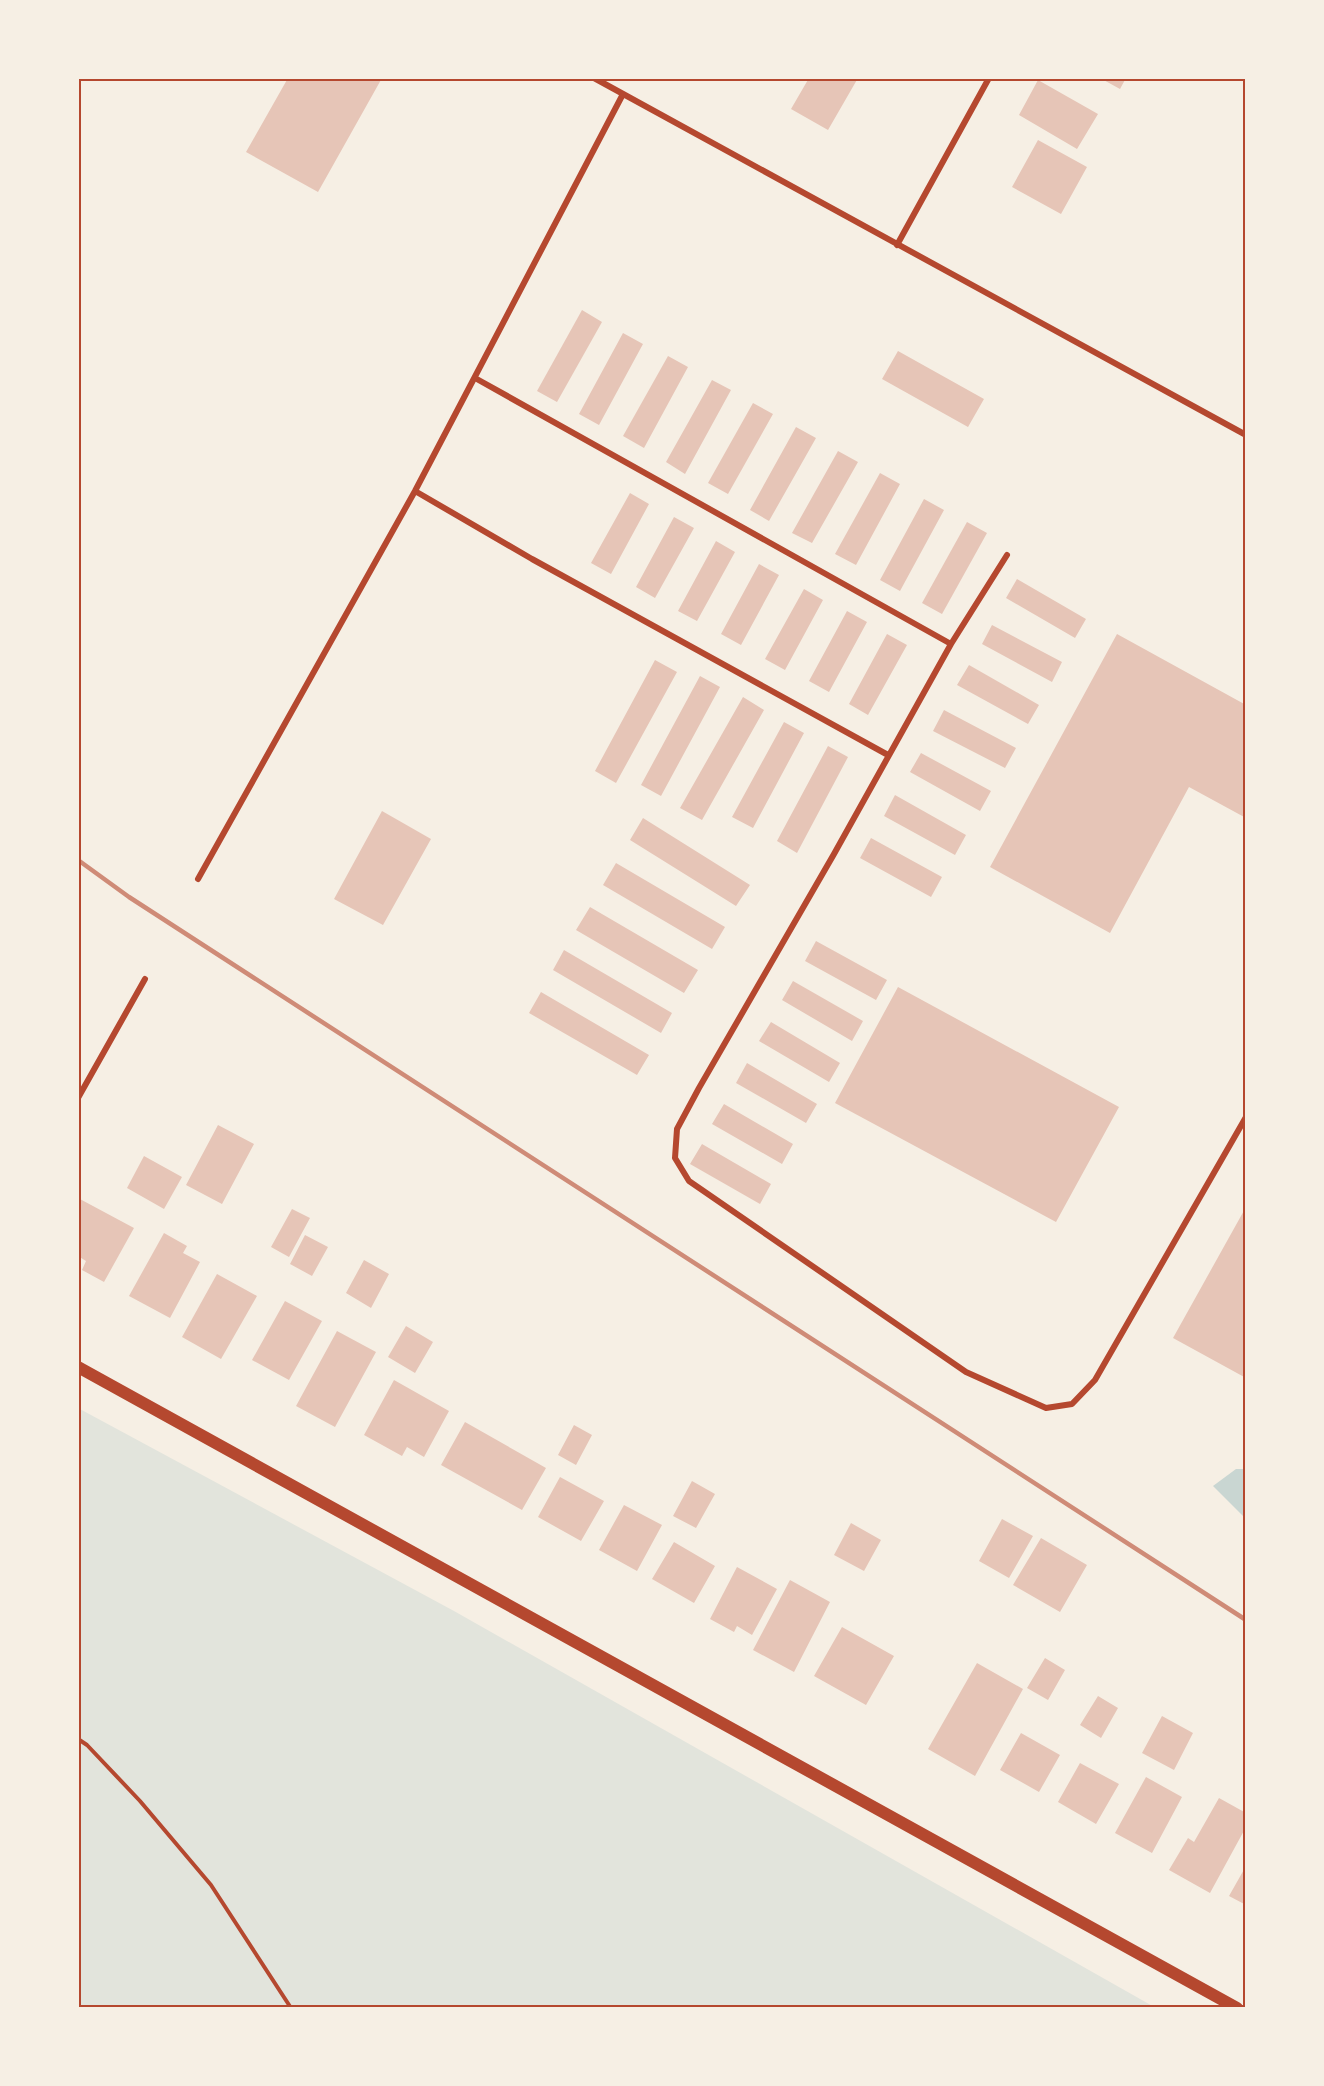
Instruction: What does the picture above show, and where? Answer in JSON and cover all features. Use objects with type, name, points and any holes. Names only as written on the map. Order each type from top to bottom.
[{"type":"main road","points":[[78,1367],[1237,2008]]},
{"type":"street","points":[[594,78],[1246,435]]},
{"type":"street","points":[[897,245],[989,78]]},
{"type":"street","points":[[198,879],[415,491],[623,94]]},
{"type":"street","points":[[475,378],[951,644]]},
{"type":"street","points":[[415,491],[532,559],[888,755]]},
{"type":"street","points":[[1007,555],[951,644],[834,854],[699,1088],[677,1130],[675,1158],[689,1181],[966,1371],[1046,1408],[1072,1404],[1095,1380],[1246,1117]]},
{"type":"street","points":[[78,1098],[145,979]]},
{"type":"path","points":[[78,1739],[87,1745],[140,1801],[211,1885],[291,2008]]},
{"type":"shaded area","points":[[78,1408],[454,1611],[1156,2008],[78,2008]]},
{"type":"shaded area","points":[[1236,1469],[1246,1469],[1246,1519],[1213,1486]]},
{"type":"building","points":[[288,78],[382,78],[318,192],[246,152]]},
{"type":"building","points":[[809,78],[858,78],[828,130],[791,109]]},
{"type":"building","points":[[1100,78],[1126,78],[1120,89]]},
{"type":"building","points":[[1038,80],[1098,114],[1077,149],[1019,115]]},
{"type":"building","points":[[1038,140],[1087,167],[1061,214],[1012,187]]},
{"type":"building","points":[[582,310],[602,322],[557,402],[537,391]]},
{"type":"building","points":[[623,333],[643,344],[599,425],[579,414]]},
{"type":"building","points":[[898,351],[984,399],[968,427],[882,379]]},
{"type":"building","points":[[668,356],[688,367],[644,448],[623,436]]},
{"type":"building","points":[[712,380],[731,390],[685,474],[666,462]]},
{"type":"building","points":[[753,403],[773,414],[728,494],[708,483]]},
{"type":"building","points":[[796,427],[816,438],[769,521],[750,510]]},
{"type":"building","points":[[838,451],[858,462],[812,543],[792,533]]},
{"type":"building","points":[[880,473],[900,484],[856,565],[835,554]]},
{"type":"building","points":[[630,493],[649,504],[611,574],[591,563]]},
{"type":"building","points":[[924,499],[944,510],[900,591],[880,580]]},
{"type":"building","points":[[674,517],[694,528],[655,598],[636,587]]},
{"type":"building","points":[[967,522],[987,533],[942,614],[922,603]]},
{"type":"building","points":[[716,541],[735,552],[697,621],[678,611]]},
{"type":"building","points":[[759,564],[779,575],[741,645],[721,634]]},
{"type":"building","points":[[1017,579],[1086,619],[1075,638],[1006,598]]},
{"type":"building","points":[[804,589],[823,600],[785,670],[765,659]]},
{"type":"building","points":[[847,611],[867,622],[829,692],[809,681]]},
{"type":"building","points":[[992,625],[1062,662],[1052,682],[982,644]]},
{"type":"building","points":[[887,634],[907,645],[868,715],[849,704]]},
{"type":"building","points":[[1117,634],[1246,705],[1246,818],[1189,787],[1110,933],[990,867]]},
{"type":"building","points":[[655,660],[677,672],[616,783],[595,771]]},
{"type":"building","points":[[969,665],[1039,705],[1028,724],[957,685]]},
{"type":"building","points":[[700,676],[720,687],[661,796],[641,785]]},
{"type":"building","points":[[743,697],[764,710],[702,820],[680,808]]},
{"type":"building","points":[[944,710],[1016,748],[1005,768],[933,731]]},
{"type":"building","points":[[784,722],[804,733],[753,828],[732,817]]},
{"type":"building","points":[[828,746],[848,757],[797,853],[777,841]]},
{"type":"building","points":[[921,753],[991,791],[980,811],[910,772]]},
{"type":"building","points":[[895,795],[966,835],[955,855],[884,816]]},
{"type":"building","points":[[382,811],[431,839],[383,925],[334,899]]},
{"type":"building","points":[[643,818],[750,885],[736,906],[630,840]]},
{"type":"building","points":[[871,838],[942,877],[931,897],[860,858]]},
{"type":"building","points":[[616,863],[725,927],[712,949],[603,885]]},
{"type":"building","points":[[590,907],[698,970],[684,993],[576,930]]},
{"type":"building","points":[[816,941],[887,980],[876,1000],[805,961]]},
{"type":"building","points":[[564,950],[672,1013],[661,1033],[553,970]]},
{"type":"building","points":[[793,981],[863,1021],[852,1041],[782,1000]]},
{"type":"building","points":[[898,987],[1119,1107],[1056,1222],[835,1103]]},
{"type":"building","points":[[541,992],[649,1055],[637,1075],[529,1013]]},
{"type":"building","points":[[771,1022],[840,1063],[829,1082],[759,1041]]},
{"type":"building","points":[[747,1063],[817,1104],[806,1123],[736,1083]]},
{"type":"building","points":[[724,1104],[793,1144],[782,1164],[712,1124]]},
{"type":"building","points":[[218,1125],[254,1144],[222,1204],[186,1185]]},
{"type":"building","points":[[702,1144],[771,1184],[760,1204],[690,1164]]},
{"type":"building","points":[[144,1156],[182,1177],[164,1209],[127,1188]]},
{"type":"building","points":[[78,1198],[134,1228],[104,1282],[82,1270],[86,1261],[78,1256]]},
{"type":"building","points":[[1246,1207],[1246,1378],[1173,1338]]},
{"type":"building","points":[[292,1209],[310,1218],[289,1257],[271,1247]]},
{"type":"building","points":[[164,1233],[187,1246],[183,1253],[200,1262],[170,1318],[129,1296]]},
{"type":"building","points":[[305,1235],[328,1247],[312,1276],[290,1264]]},
{"type":"building","points":[[364,1260],[389,1274],[371,1308],[346,1293]]},
{"type":"building","points":[[217,1274],[257,1296],[221,1359],[182,1337]]},
{"type":"building","points":[[285,1301],[322,1321],[289,1380],[252,1360]]},
{"type":"building","points":[[406,1326],[433,1342],[415,1373],[388,1357]]},
{"type":"building","points":[[337,1331],[376,1352],[335,1427],[296,1406]]},
{"type":"building","points":[[394,1380],[449,1411],[424,1457],[407,1447],[402,1456],[364,1435]]},
{"type":"building","points":[[465,1422],[546,1468],[522,1510],[441,1465]]},
{"type":"building","points":[[574,1425],[592,1435],[576,1465],[558,1455]]},
{"type":"building","points":[[560,1477],[604,1501],[581,1541],[538,1517]]},
{"type":"building","points":[[692,1481],[715,1494],[696,1528],[673,1516]]},
{"type":"building","points":[[624,1505],[662,1525],[637,1571],[599,1550]]},
{"type":"building","points":[[1002,1519],[1033,1536],[1009,1578],[979,1561]]},
{"type":"building","points":[[851,1523],[881,1540],[864,1571],[834,1555]]},
{"type":"building","points":[[1041,1538],[1087,1565],[1060,1612],[1013,1585]]},
{"type":"building","points":[[674,1542],[715,1566],[694,1603],[652,1579]]},
{"type":"building","points":[[737,1567],[777,1589],[752,1635],[737,1626],[734,1632],[710,1619]]},
{"type":"building","points":[[790,1580],[830,1602],[794,1672],[753,1650]]},
{"type":"building","points":[[842,1627],[894,1656],[866,1705],[814,1676]]},
{"type":"building","points":[[1045,1658],[1065,1670],[1048,1700],[1027,1688]]},
{"type":"building","points":[[977,1663],[1023,1689],[975,1776],[928,1749]]},
{"type":"building","points":[[1098,1696],[1118,1708],[1101,1738],[1080,1725]]},
{"type":"building","points":[[1162,1716],[1193,1733],[1174,1770],[1142,1753]]},
{"type":"building","points":[[1021,1733],[1060,1755],[1039,1792],[1000,1770]]},
{"type":"building","points":[[1080,1763],[1119,1784],[1096,1824],[1058,1802]]},
{"type":"building","points":[[1146,1777],[1182,1797],[1152,1853],[1115,1833]]},
{"type":"building","points":[[1219,1798],[1246,1813],[1246,1827],[1210,1893],[1169,1870],[1188,1838],[1194,1842]]},
{"type":"building","points":[[1246,1866],[1246,1905],[1229,1896]]},
{"type":"railway","points":[[78,860],[129,897],[1246,1620]]}]
